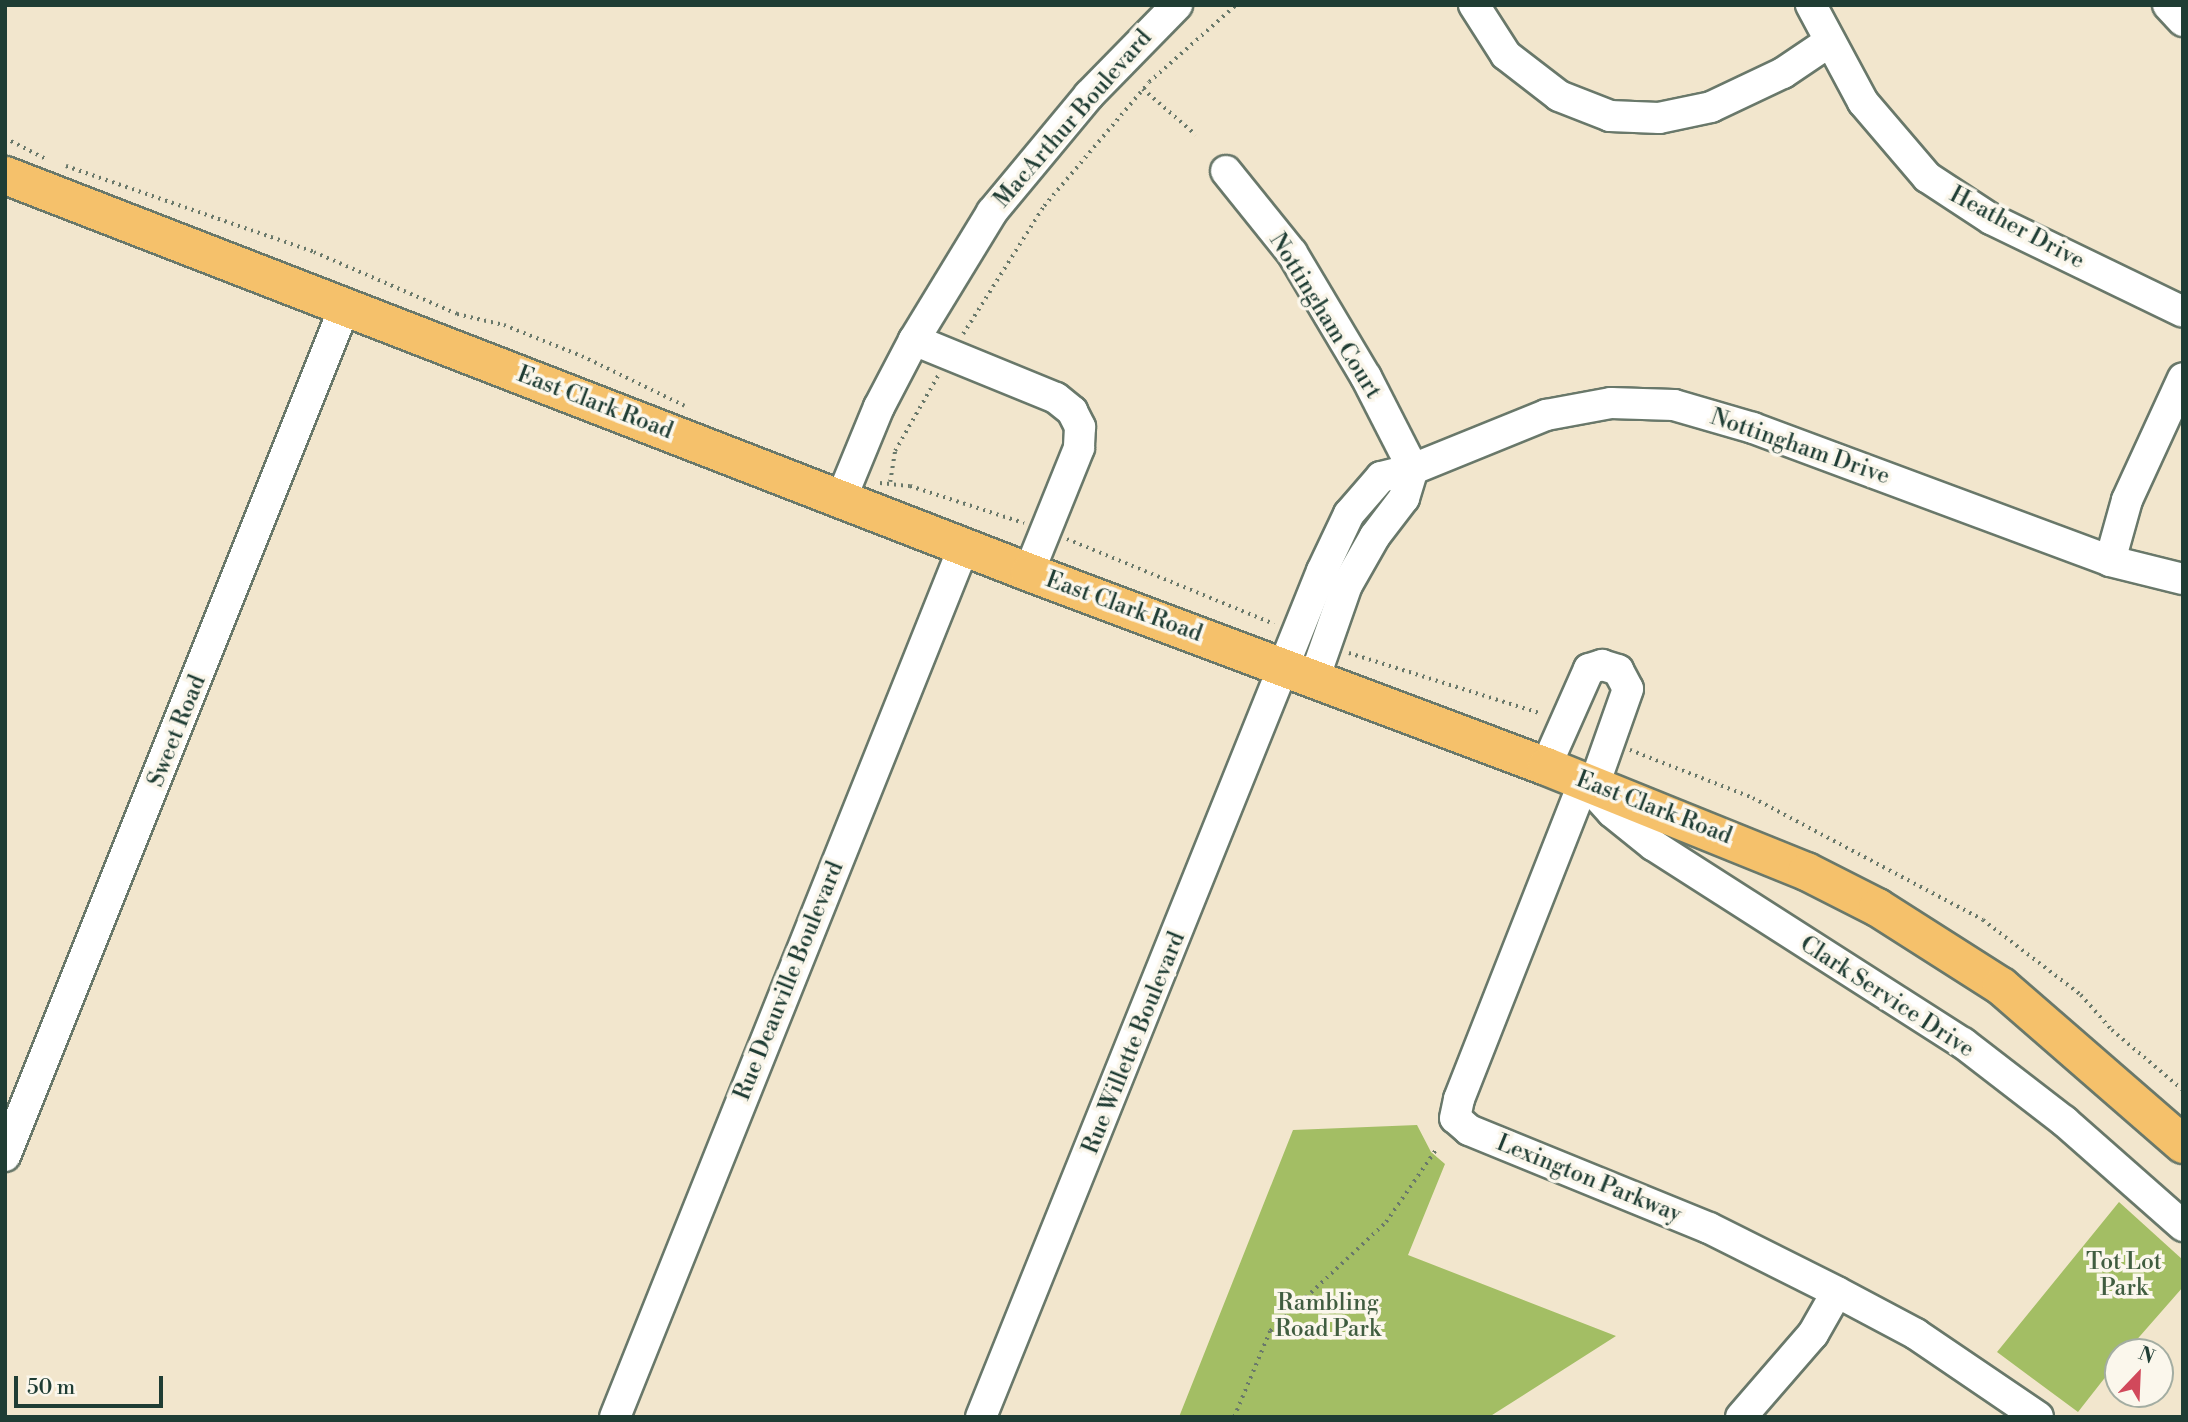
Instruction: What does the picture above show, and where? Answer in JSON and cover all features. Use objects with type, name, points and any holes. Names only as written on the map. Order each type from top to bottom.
[{"type":"main road","name":"East Clark Road","points":[[5,176],[345,306],[846,486],[964,546],[1029,572],[1307,664],[1546,766],[1806,871],[1932,940],[2059,1032],[2183,1144]]},
{"type":"street","name":"MacArthur Boulevard","points":[[846,486],[914,340],[1008,192],[1089,95],[1177,5]]},
{"type":"street","points":[[1474,5],[1506,55],[1559,96],[1610,116],[1659,118],[1711,107],[1783,73],[1829,42]]},
{"type":"street","name":"Heather Drive","points":[[1811,5],[1829,42],[1882,130],[1940,187],[1992,219],[2183,312]]},
{"type":"street","points":[[2168,5],[2183,21]]},
{"type":"street","name":"Nottingham Court","points":[[1226,170],[1292,253],[1366,377],[1413,469]]},
{"type":"street","name":"Sweet Road","points":[[5,1156],[345,306]]},
{"type":"street","points":[[914,340],[1056,398],[1072,411],[1080,427],[1079,448],[1029,572]]},
{"type":"street","points":[[2110,561],[2127,500],[2183,378]]},
{"type":"street","name":"Nottingham Drive","points":[[1307,664],[1296,633],[1349,514],[1381,477],[1413,469],[1546,415],[1611,403],[1674,405],[1753,428],[2110,561],[2183,579]]},
{"type":"street","points":[[1307,664],[1375,536],[1404,498],[1413,469]]},
{"type":"street","name":"Rue Deauville Boulevard","points":[[615,1417],[964,546]]},
{"type":"street","name":"Rue Willette Boulevard","points":[[981,1417],[1232,802],[1307,664]]},
{"type":"street","points":[[1546,766],[1589,668],[1602,665],[1618,670],[1628,689],[1610,741],[1589,783]]},
{"type":"street","name":"Clark Service Drive","points":[[1589,783],[1612,812],[1653,845],[1963,1043],[2064,1121],[2183,1226]]},
{"type":"street","name":"Lexington Parkway","points":[[1589,783],[1459,1099],[1455,1118],[1469,1130],[1709,1228],[1837,1292],[1916,1334],[2038,1417]]},
{"type":"street","points":[[1741,1417],[1813,1334],[1837,1292]]},
{"type":"path","points":[[890,482],[895,451],[950,355],[1044,206],[1143,89],[1236,5]]},
{"type":"path","points":[[1143,89],[1196,135]]},
{"type":"path","points":[[5,138],[48,160]]},
{"type":"path","points":[[59,164],[314,252],[457,314],[504,325],[582,356],[698,412]]},
{"type":"path","points":[[846,486],[890,482],[1046,530],[1296,633]]},
{"type":"path","points":[[1307,664],[1565,719]]},
{"type":"path","points":[[1610,741],[1753,798],[1983,919],[2081,995],[2096,1016],[2183,1090]]},
{"type":"path","points":[[1234,1417],[1270,1331],[1386,1222],[1437,1148]]},
{"type":"green space","name":"Rambling Road Park","points":[[1417,1125],[1431,1152],[1445,1164],[1408,1255],[1616,1336],[1489,1417],[1179,1417],[1293,1130]]},
{"type":"green space","name":"Tot Lot Park","points":[[2119,1202],[2183,1260],[2183,1287],[2138,1338],[2104,1338],[2104,1379],[2078,1412],[1997,1352]]}]
